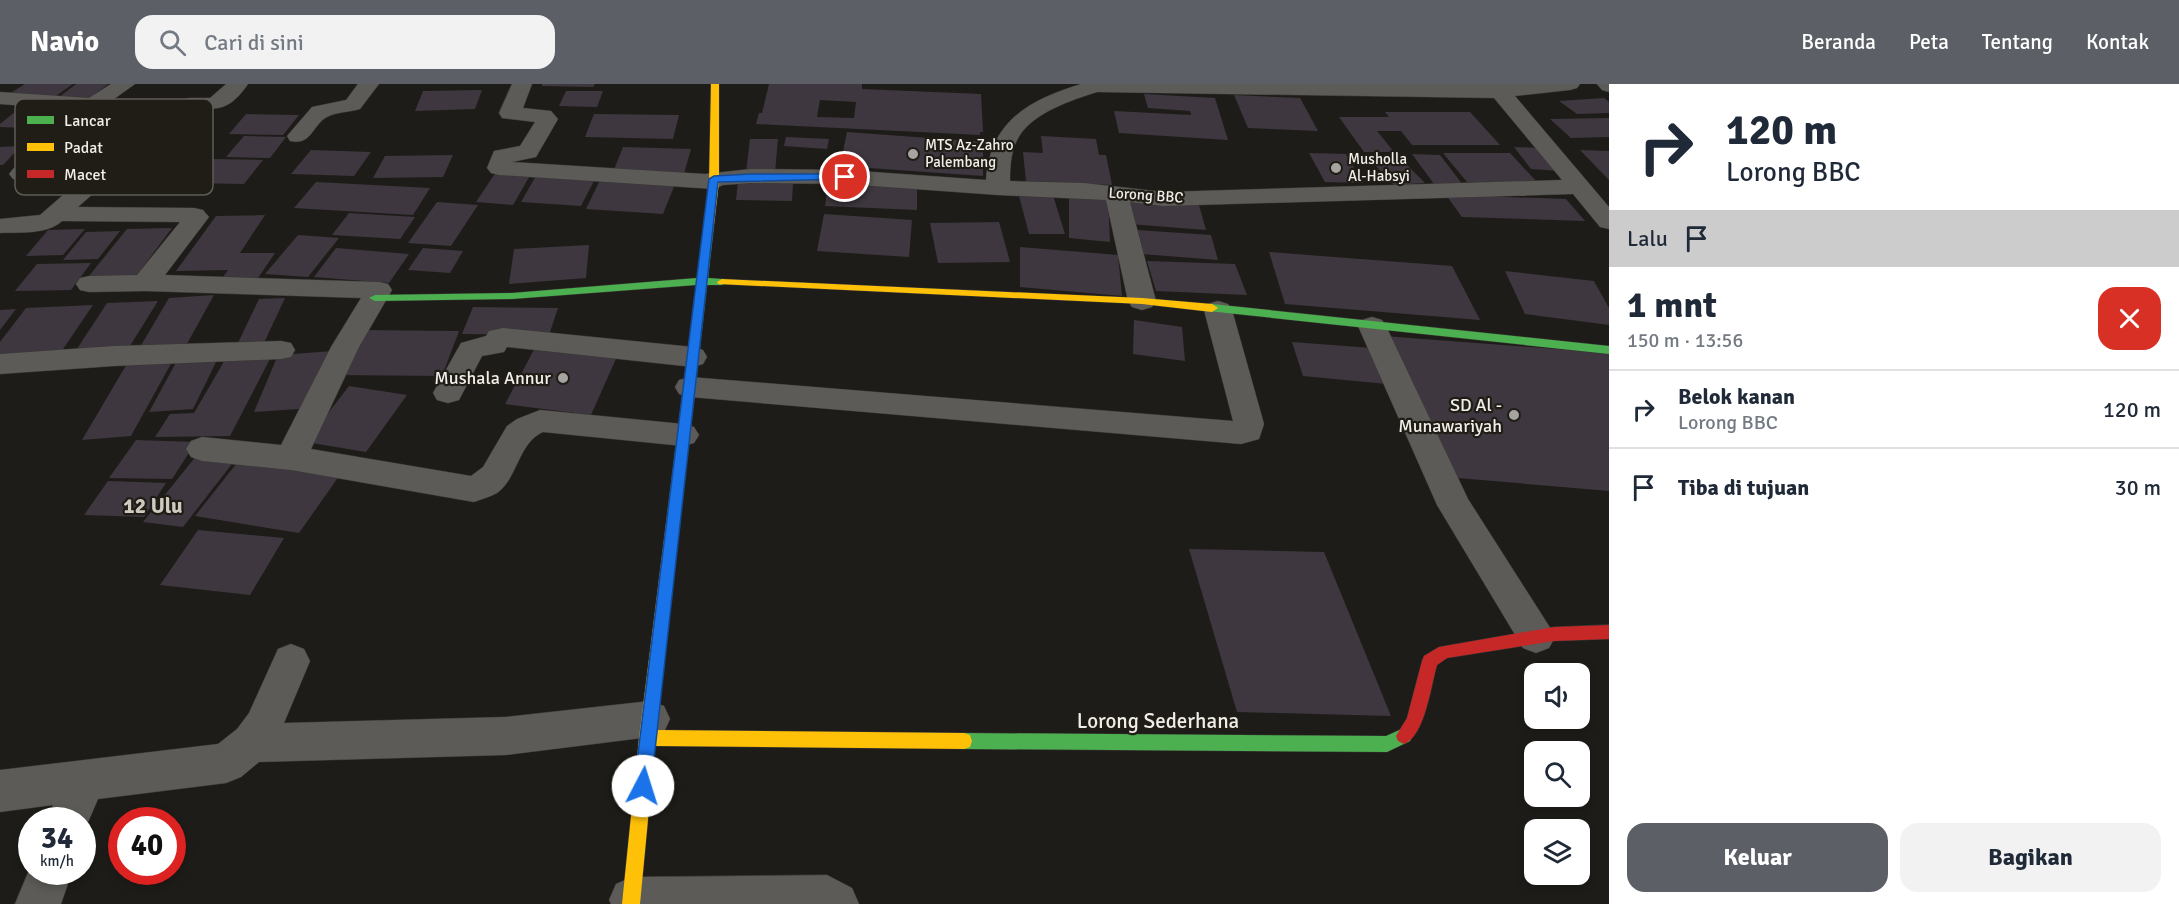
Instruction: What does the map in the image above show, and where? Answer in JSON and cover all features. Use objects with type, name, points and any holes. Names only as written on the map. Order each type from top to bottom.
[{"type":"street","points":[[102,99],[125,84]]},
{"type":"street","points":[[213,104],[220,101],[238,84]]},
{"type":"street","points":[[298,136],[320,112],[353,105],[369,84]]},
{"type":"street","name":"Lorong BBC","points":[[522,84],[510,113],[547,118],[528,152],[502,156],[499,168],[714,180],[751,176],[845,177],[998,188],[1084,190],[1164,199],[1579,187]]},
{"type":"street","points":[[715,84],[714,180],[649,729],[632,902],[827,898],[836,904]]},
{"type":"street","points":[[998,188],[998,165],[1012,131],[1039,109],[1076,88],[1500,92],[1570,84]]},
{"type":"street","points":[[1500,92],[1609,222]]},
{"type":"street","points":[[0,98],[15,99]]},
{"type":"street","points":[[1116,193],[1142,302]]},
{"type":"street","points":[[0,226],[47,222],[78,195]]},
{"type":"street","points":[[57,214],[194,215],[197,217],[145,283]]},
{"type":"street","points":[[375,298],[512,296],[703,282],[1142,302],[1609,350]]},
{"type":"street","points":[[88,284],[377,288],[375,298],[345,347],[291,458]]},
{"type":"street","points":[[690,387],[1241,433],[1248,431],[1249,424],[1218,310]]},
{"type":"street","points":[[1372,326],[1454,505],[1536,637]]},
{"type":"street","points":[[448,393],[471,350],[478,346],[494,345],[499,338],[503,337],[693,357]]},
{"type":"street","points":[[0,364],[114,356],[281,350]]},
{"type":"street","points":[[202,449],[291,458],[474,489],[493,478],[520,430],[528,424],[540,421],[683,435]]},
{"type":"street","name":"Lorong Sederhana","points":[[649,729],[1387,744],[1403,737],[1414,722],[1430,661],[1444,652],[1554,634],[1609,632]]},
{"type":"street","points":[[0,791],[226,763],[251,743],[263,726],[291,661]]},
{"type":"street","points":[[251,743],[505,736],[649,729]]},
{"type":"street","points":[[74,807],[83,781]]},
{"type":"street","points":[[38,904],[45,885]]},
{"type":"building","points":[[25,84],[73,84],[53,98],[9,94]]},
{"type":"building","points":[[76,84],[108,84],[89,99],[57,99]]},
{"type":"building","points":[[542,84],[595,84],[593,87],[542,86]]},
{"type":"building","points":[[769,84],[862,84],[862,89],[981,94],[983,132],[980,132],[980,135],[756,124],[759,113],[762,113]],"holes":[[[820,100],[856,102],[854,118],[817,117]]]},
{"type":"building","points":[[482,90],[475,109],[415,111],[423,91]]},
{"type":"building","points":[[566,91],[603,91],[597,107],[559,106]]},
{"type":"building","points":[[1144,94],[1215,98],[1228,140],[1119,133],[1114,111],[1191,115],[1190,111],[1148,108]]},
{"type":"building","points":[[1234,95],[1300,98],[1318,131],[1248,128]]},
{"type":"building","points":[[1604,98],[1609,102],[1609,113],[1577,114],[1559,101]]},
{"type":"building","points":[[15,112],[15,128],[0,127],[0,124]]},
{"type":"building","points":[[1385,112],[1470,112],[1500,145],[1412,145],[1401,131],[1377,131],[1394,152],[1364,152],[1339,117],[1389,117]]},
{"type":"building","points":[[246,114],[299,115],[283,135],[229,134]]},
{"type":"building","points":[[594,114],[679,115],[673,139],[585,137]]},
{"type":"building","points":[[1609,118],[1609,137],[1571,138],[1550,119]]},
{"type":"building","name":"MTS Az-Zahro Palembang","points":[[847,132],[983,142],[983,176],[840,166]]},
{"type":"building","points":[[244,136],[286,137],[270,158],[226,157]]},
{"type":"building","points":[[1041,136],[1096,139],[1099,155],[1106,155],[1112,185],[1026,181],[1023,152],[1043,153]]},
{"type":"building","points":[[786,137],[829,139],[827,149],[784,146]]},
{"type":"building","points":[[750,139],[778,139],[775,172],[746,172]]},
{"type":"building","points":[[15,146],[15,152],[3,165],[0,165],[0,147]]},
{"type":"building","points":[[623,147],[691,149],[684,174],[613,172]]},
{"type":"building","points":[[1514,147],[1541,148],[1560,171],[1531,169]]},
{"type":"building","points":[[311,150],[371,152],[354,176],[291,174]]},
{"type":"building","points":[[1580,150],[1609,151],[1609,180]]},
{"type":"building","name":"Musholla Al-Habsyi","points":[[1309,153],[1346,154],[1363,183],[1325,182]]},
{"type":"building","points":[[1443,153],[1510,153],[1537,182],[1467,182]]},
{"type":"building","points":[[1412,154],[1440,155],[1463,185],[1434,184]]},
{"type":"building","points":[[453,155],[443,177],[373,178],[385,156]]},
{"type":"building","points":[[1399,157],[1425,183],[1394,185],[1369,159]]},
{"type":"building","points":[[213,159],[263,160],[244,184],[213,183]]},
{"type":"building","points":[[496,172],[531,174],[513,205],[476,202]]},
{"type":"building","points":[[537,174],[595,179],[581,206],[521,202]]},
{"type":"building","points":[[601,178],[675,184],[663,214],[586,209]]},
{"type":"building","points":[[316,182],[430,188],[413,215],[294,208]]},
{"type":"building","points":[[738,182],[793,183],[792,201],[736,200]]},
{"type":"building","points":[[828,183],[917,187],[917,210],[825,206]]},
{"type":"building","points":[[1018,192],[1052,192],[1065,234],[1029,234]]},
{"type":"building","points":[[1069,195],[1108,198],[1110,242],[1069,238]]},
{"type":"building","points":[[1446,195],[1566,199],[1585,221],[1462,217]]},
{"type":"building","points":[[1125,200],[1199,205],[1206,230],[1129,224]]},
{"type":"building","points":[[437,202],[478,205],[451,246],[408,243]]},
{"type":"building","points":[[349,213],[415,217],[400,239],[332,235]]},
{"type":"building","points":[[824,214],[912,220],[909,257],[817,251]]},
{"type":"building","points":[[265,215],[240,253],[275,253],[254,284],[218,284],[228,270],[176,271],[216,216]]},
{"type":"building","points":[[999,222],[1010,262],[938,263],[930,223]]},
{"type":"building","points":[[172,228],[137,275],[89,276],[127,229]]},
{"type":"building","points":[[85,229],[63,255],[26,256],[48,230]]},
{"type":"building","points":[[1137,230],[1211,235],[1218,260],[1141,254]]},
{"type":"building","points":[[120,231],[98,259],[63,260],[86,232]]},
{"type":"building","points":[[298,235],[339,238],[308,277],[265,274]]},
{"type":"building","points":[[589,245],[586,278],[509,284],[514,249]]},
{"type":"building","points":[[1020,247],[1118,255],[1122,296],[1020,287]]},
{"type":"building","points":[[336,248],[409,254],[389,283],[314,277]]},
{"type":"building","points":[[423,248],[463,251],[450,273],[408,270]]},
{"type":"building","points":[[1269,252],[1452,266],[1480,320],[1285,304]]},
{"type":"building","points":[[1147,261],[1235,264],[1247,295],[1156,291]]},
{"type":"building","points":[[91,263],[71,290],[15,291],[37,264]]},
{"type":"building","points":[[1505,271],[1594,281],[1609,308],[1609,325],[1525,314]]},
{"type":"building","points":[[214,295],[183,351],[136,354],[169,298]]},
{"type":"building","points":[[285,298],[263,345],[236,347],[259,299]]},
{"type":"building","points":[[158,301],[128,349],[75,352],[107,303]]},
{"type":"building","points":[[93,305],[59,355],[0,359],[0,342],[26,308]]},
{"type":"building","points":[[473,307],[558,308],[549,335],[462,334]]},
{"type":"building","points":[[16,309],[0,330],[0,310]]},
{"type":"building","points":[[1134,320],[1182,327],[1185,361],[1133,354]]},
{"type":"building","points":[[358,330],[459,331],[442,376],[335,375]]},
{"type":"building","name":"SD Al - Munawariyah","points":[[1384,336],[1609,353],[1609,491],[1446,477]]},
{"type":"building","points":[[1292,342],[1372,348],[1387,384],[1303,376]]},
{"type":"building","name":"Mushala Annur","points":[[537,344],[619,352],[591,415],[505,404]]},
{"type":"building","points":[[334,351],[313,408],[254,412],[278,355]]},
{"type":"building","points":[[219,356],[193,409],[149,412],[178,359]]},
{"type":"building","points":[[271,357],[230,436],[155,437],[170,414],[194,413],[226,358]]},
{"type":"building","points":[[173,360],[131,436],[82,440],[128,362]]},
{"type":"building","points":[[349,386],[407,395],[366,452],[306,442]]},
{"type":"building","points":[[136,440],[196,442],[172,479],[109,478]]},
{"type":"building","points":[[244,454],[344,469],[299,533],[195,516]]},
{"type":"building","points":[[197,455],[235,460],[183,527],[143,522]]},
{"type":"building","points":[[108,481],[166,483],[144,517],[84,515]]},
{"type":"building","points":[[198,530],[284,538],[250,595],[160,585]]},
{"type":"building","points":[[1189,549],[1324,552],[1391,716],[1237,712]]},
{"type":"traffic: fast","points":[[673,524],[709,225]]},
{"type":"traffic: fast","points":[[375,298],[512,296],[703,281],[722,282]]},
{"type":"traffic: fast","points":[[1212,308],[1609,350]]},
{"type":"traffic: fast","points":[[964,741],[1387,744],[1404,736]]},
{"type":"traffic: slow","points":[[709,225],[714,182],[715,84]]},
{"type":"traffic: slow","points":[[722,282],[1142,301],[1212,308]]},
{"type":"traffic: slow","points":[[631,904],[647,738],[673,524]]},
{"type":"traffic: slow","points":[[647,738],[964,741]]},
{"type":"traffic: jam","points":[[1404,736],[1414,721],[1430,661],[1444,652],[1554,634],[1609,632]]},
{"type":"place","name":"MTS Az-Zahro Palembang","points":[[913,154]]},
{"type":"place","name":"Musholla Al-Habsyi","points":[[1336,168]]},
{"type":"place","name":"Mushala Annur","points":[[563,378]]},
{"type":"place","name":"SD Al - Munawariyah","points":[[1514,415]]},
{"type":"district","name":"12 Ulu","points":[[153,506]]},
{"type":"route","points":[[643,786],[714,179],[751,176],[845,177]]}]
